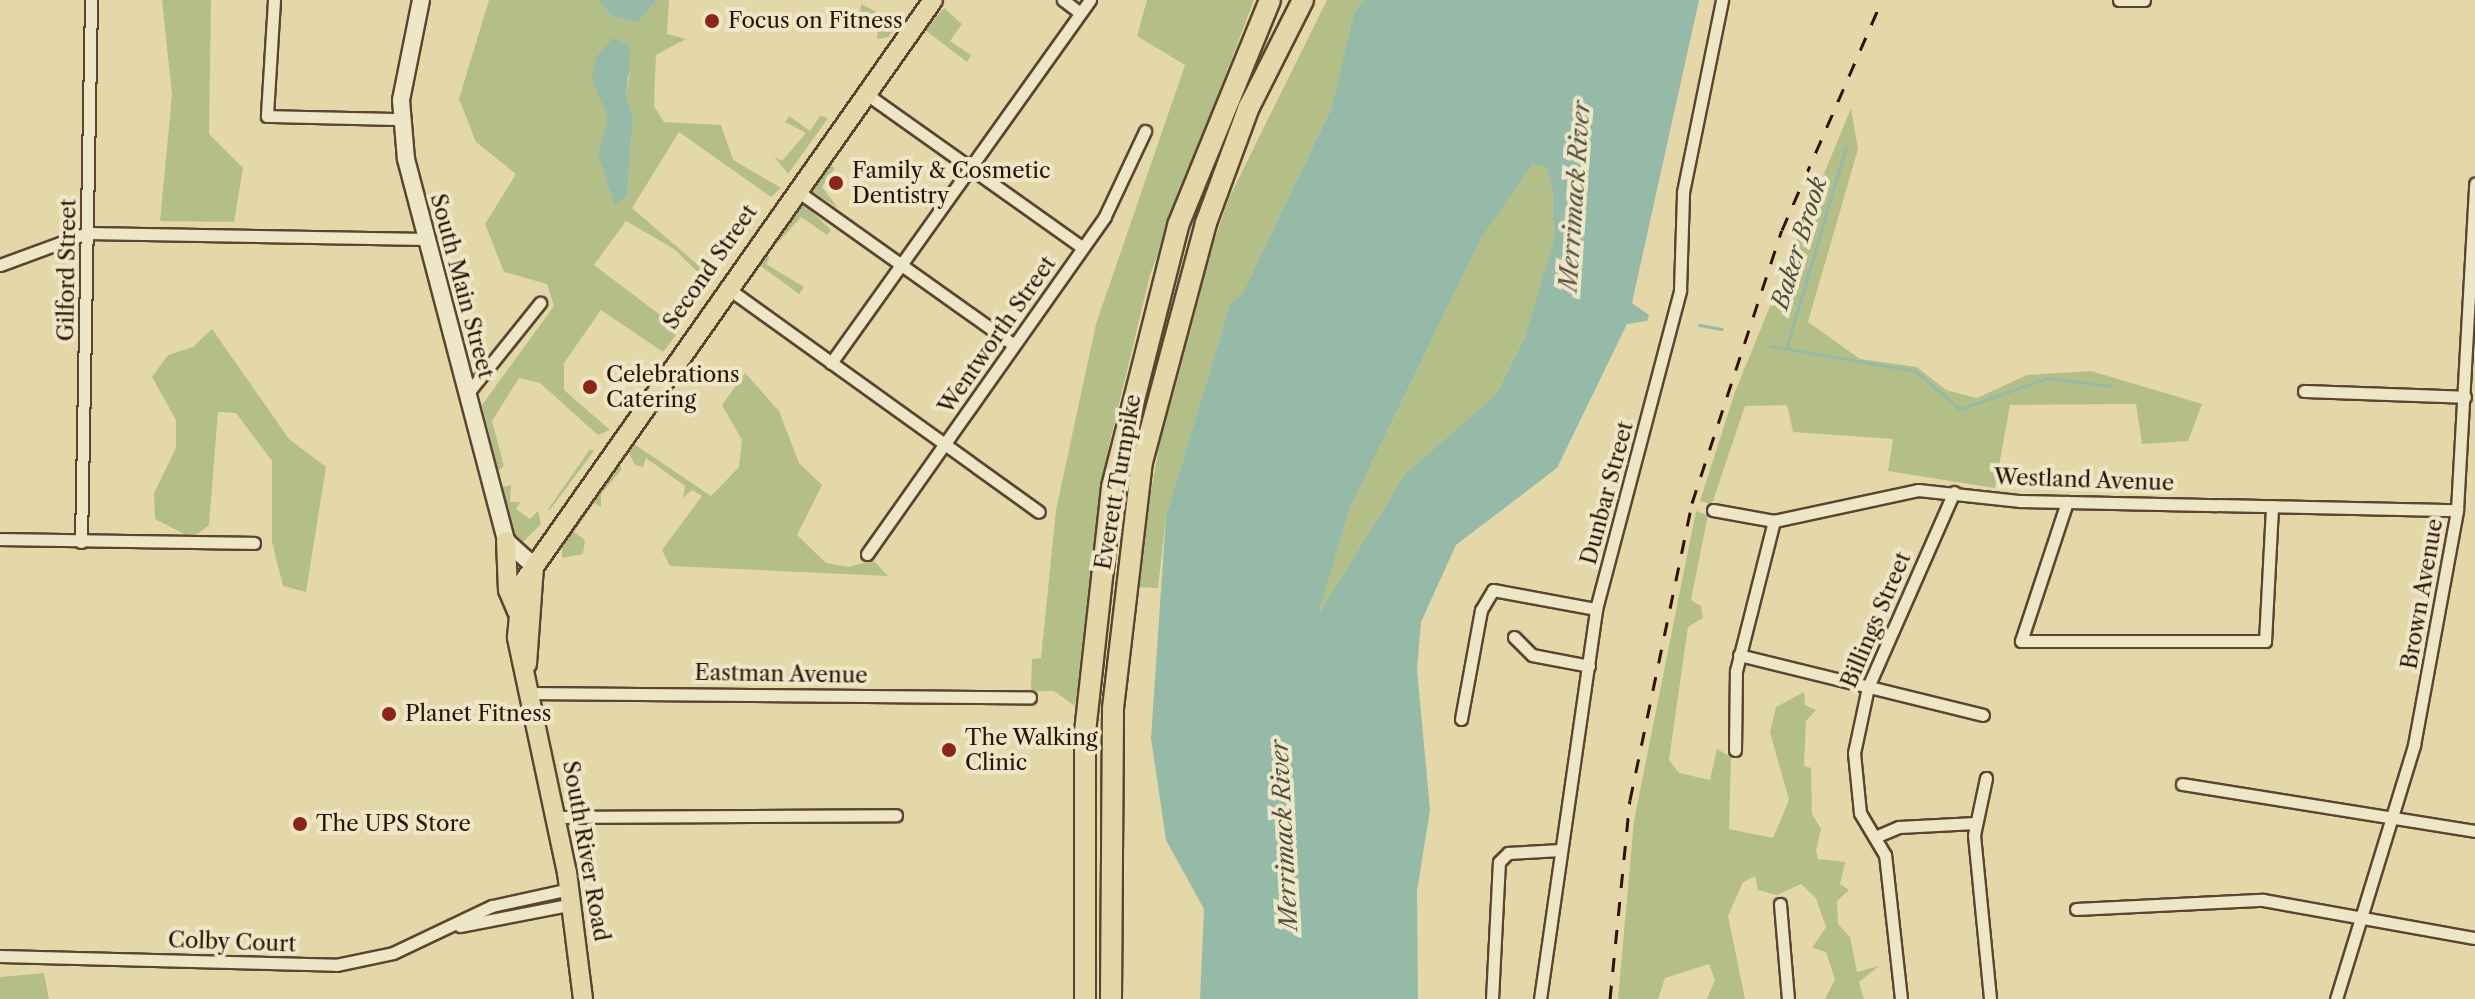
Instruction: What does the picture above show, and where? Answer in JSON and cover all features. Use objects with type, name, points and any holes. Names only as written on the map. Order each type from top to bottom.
[{"type":"highway","name":"Everett Turnpike","points":[[1085,999],[1086,719],[1112,487],[1179,223],[1270,0]]},
{"type":"highway","name":"Everett Turnpike","points":[[1111,999],[1113,708],[1132,523],[1175,327],[1249,107],[1306,0]]},
{"type":"main road","name":"South Main Street","points":[[421,0],[400,119],[426,239],[506,541]]},
{"type":"main road","name":"Second Street","points":[[534,566],[795,189],[933,0]]},
{"type":"main road","points":[[506,541],[534,566],[517,611]]},
{"type":"main road","name":"South River Road","points":[[506,541],[508,590],[517,611],[571,896],[583,999]]},
{"type":"main road","name":"South River Road","points":[[527,664],[534,566]]},
{"type":"street","name":"Gilford Street","points":[[81,542],[91,0]]},
{"type":"street","points":[[274,0],[267,116],[400,119]]},
{"type":"street","points":[[1063,0],[1080,13]]},
{"type":"street","points":[[831,363],[1090,0]]},
{"type":"street","name":"Dunbar Street","points":[[1540,999],[1596,609],[1680,290],[1683,192],[1722,0]]},
{"type":"street","points":[[2119,0],[2144,0]]},
{"type":"street","points":[[865,93],[1083,248]]},
{"type":"street","name":"Wentworth Street","points":[[867,554],[1119,194],[1145,131]]},
{"type":"street","name":"Brown Avenue","points":[[2336,999],[2422,709],[2457,510],[2465,397],[2471,360],[2475,183]]},
{"type":"street","points":[[795,189],[1014,345]]},
{"type":"street","points":[[0,265],[87,233],[426,239]]},
{"type":"street","points":[[726,287],[1039,512]]},
{"type":"street","points":[[467,394],[540,303]]},
{"type":"street","points":[[2304,391],[2465,397]]},
{"type":"street","name":"Westland Avenue","points":[[1713,510],[1774,521],[1918,490],[2067,502],[2457,510]]},
{"type":"street","name":"Billings Street","points":[[1901,999],[1889,879],[1875,837],[1860,813],[1853,777],[1868,687],[1954,492]]},
{"type":"street","points":[[2067,502],[2021,641],[2265,641],[2272,506]]},
{"type":"street","points":[[1735,750],[1739,655],[1774,521]]},
{"type":"street","points":[[0,539],[254,543]]},
{"type":"street","points":[[1461,719],[1481,610],[1493,590],[1596,609]]},
{"type":"street","points":[[1514,637],[1532,655],[1589,666]]},
{"type":"street","points":[[1739,655],[1983,715]]},
{"type":"street","name":"Eastman Avenue","points":[[532,693],[1030,697]]},
{"type":"street","points":[[1986,778],[1975,823],[1990,999]]},
{"type":"street","points":[[2182,784],[2475,831]]},
{"type":"street","points":[[556,817],[896,815]]},
{"type":"street","points":[[1875,837],[1911,826],[1975,823]]},
{"type":"street","points":[[1492,999],[1499,862],[1508,853],[1560,850]]},
{"type":"street","name":"Colby Court","points":[[0,956],[336,965],[393,953],[456,927],[571,896]]},
{"type":"street","points":[[2076,909],[2263,900],[2475,938]]},
{"type":"street","points":[[1780,904],[1788,999]]},
{"type":"green space","points":[[162,0],[211,0],[209,134],[243,168],[234,222],[160,221],[172,95]]},
{"type":"green space","points":[[489,0],[599,0],[637,23],[657,0],[669,0],[667,34],[686,39],[656,55],[654,106],[664,122],[721,125],[733,160],[781,188],[771,197],[679,132],[632,208],[712,277],[706,280],[674,249],[626,221],[594,265],[680,330],[663,352],[601,310],[564,363],[564,390],[610,430],[598,435],[540,383],[519,378],[492,421],[504,466],[498,471],[482,405],[554,306],[547,284],[504,272],[485,224],[516,174],[476,142],[459,99]],"holes":[[[630,71],[626,95],[633,117],[627,196],[598,155]]]},
{"type":"green space","points":[[1147,0],[1254,0],[1150,275],[1108,450],[1075,706],[1054,691],[1031,691],[1032,659],[1041,658],[1056,510],[1096,324],[1185,65],[1137,36]]},
{"type":"green space","points":[[1327,0],[1365,0],[1354,12],[1331,109],[1243,292],[1230,304],[1166,516],[1158,588],[1134,587],[1168,396],[1203,273],[1229,198]]},
{"type":"green space","points":[[861,4],[889,18],[896,27],[888,37],[877,39],[878,20],[860,18]]},
{"type":"green space","points":[[944,8],[962,24],[950,41],[971,55],[967,62],[925,30]]},
{"type":"green space","points":[[1851,108],[1858,149],[1808,322],[1860,359],[1917,367],[1946,390],[1977,398],[2027,375],[2091,371],[2202,404],[2188,441],[2142,444],[2136,404],[2010,405],[1995,488],[1888,471],[1893,439],[1793,432],[1787,405],[1745,406],[1712,504],[1700,501],[1735,392]]},
{"type":"green space","points":[[789,116],[810,131],[820,116],[828,118],[788,174],[774,156],[782,161],[806,133],[785,122]]},
{"type":"green space","points":[[1533,163],[1546,166],[1552,186],[1554,240],[1525,336],[1496,394],[1405,474],[1319,613],[1350,508],[1481,239]]},
{"type":"green space","points":[[830,165],[835,168],[822,187],[838,208],[812,191]]},
{"type":"green space","points":[[802,202],[831,230],[827,235],[801,217],[776,245]]},
{"type":"green space","points":[[764,255],[770,257],[766,264],[804,287],[799,294],[758,264]]},
{"type":"green space","points":[[212,329],[289,439],[326,467],[306,592],[283,586],[272,542],[272,461],[236,413],[218,412],[209,525],[192,538],[155,519],[154,493],[176,448],[176,420],[152,377],[168,355],[193,347]]},
{"type":"green space","points":[[745,373],[779,411],[799,463],[822,485],[797,535],[826,563],[849,567],[873,560],[888,576],[670,566],[662,550],[702,496],[692,490],[683,498],[685,486],[646,458],[643,467],[635,465],[627,449],[631,442],[711,496],[739,467],[742,440],[722,405]]},
{"type":"green space","points":[[590,449],[594,451],[549,511],[549,508]]},
{"type":"green space","points":[[618,460],[622,469],[601,494],[601,507],[594,503],[574,532],[585,540],[583,554],[562,558],[562,541]]},
{"type":"green space","points":[[511,485],[510,502],[520,502],[516,509],[530,519],[538,511],[541,524],[523,542],[511,533],[499,488]]},
{"type":"green space","points":[[1696,511],[1708,515],[1691,600],[1701,606],[1703,618],[1688,627],[1669,760],[1679,773],[1710,780],[1717,749],[1731,757],[1729,829],[1773,838],[1789,800],[1770,732],[1776,707],[1804,692],[1805,705],[1816,710],[1806,721],[1804,766],[1811,768],[1812,814],[1821,829],[1816,851],[1818,859],[1845,862],[1840,884],[1849,890],[1837,901],[1838,924],[1850,937],[1857,972],[1879,966],[1859,982],[1864,999],[1825,999],[1835,979],[1826,952],[1812,948],[1826,927],[1816,898],[1801,884],[1777,895],[1758,890],[1755,876],[1743,882],[1728,916],[1745,999],[1707,999],[1715,980],[1709,964],[1665,978],[1658,999],[1618,999],[1634,821]]},
{"type":"green space","points":[[44,973],[49,999],[0,999],[0,977]]},
{"type":"water","points":[[599,0],[657,0],[637,23],[611,15]]},
{"type":"water","name":"Merrimack River","points":[[1365,0],[1699,0],[1632,303],[1649,315],[1647,321],[1627,324],[1557,468],[1456,545],[1421,622],[1417,669],[1430,810],[1417,891],[1418,999],[1200,999],[1204,909],[1166,840],[1151,738],[1166,516],[1230,304],[1243,292],[1331,109],[1354,12]],"holes":[[[1533,163],[1546,167],[1552,186],[1554,239],[1525,336],[1496,394],[1405,474],[1319,613],[1350,508],[1481,239]]]},
{"type":"water","points":[[613,38],[631,47],[626,95],[633,117],[627,196],[615,205],[598,155],[608,118],[592,79],[596,57]]},
{"type":"waterway","name":"Baker Brook","points":[[1786,349],[1846,147]]},
{"type":"waterway","name":"Baker Brook","points":[[1699,325],[1722,329]]},
{"type":"waterway","name":"Baker Brook","points":[[1771,346],[1915,371],[1960,409],[2047,378],[2112,386]]},
{"type":"railway","points":[[1610,999],[1630,800],[1692,503],[1782,230],[1882,0]]},
{"type":"place","name":"Focus on Fitness","points":[[712,21]]},
{"type":"place","name":"Family & Cosmetic Dentistry","points":[[836,183]]},
{"type":"place","name":"Celebrations Catering","points":[[590,387]]},
{"type":"place","name":"Planet Fitness","points":[[389,714]]},
{"type":"place","name":"The Walking Clinic","points":[[949,750]]},
{"type":"place","name":"The UPS Store","points":[[300,824]]}]
